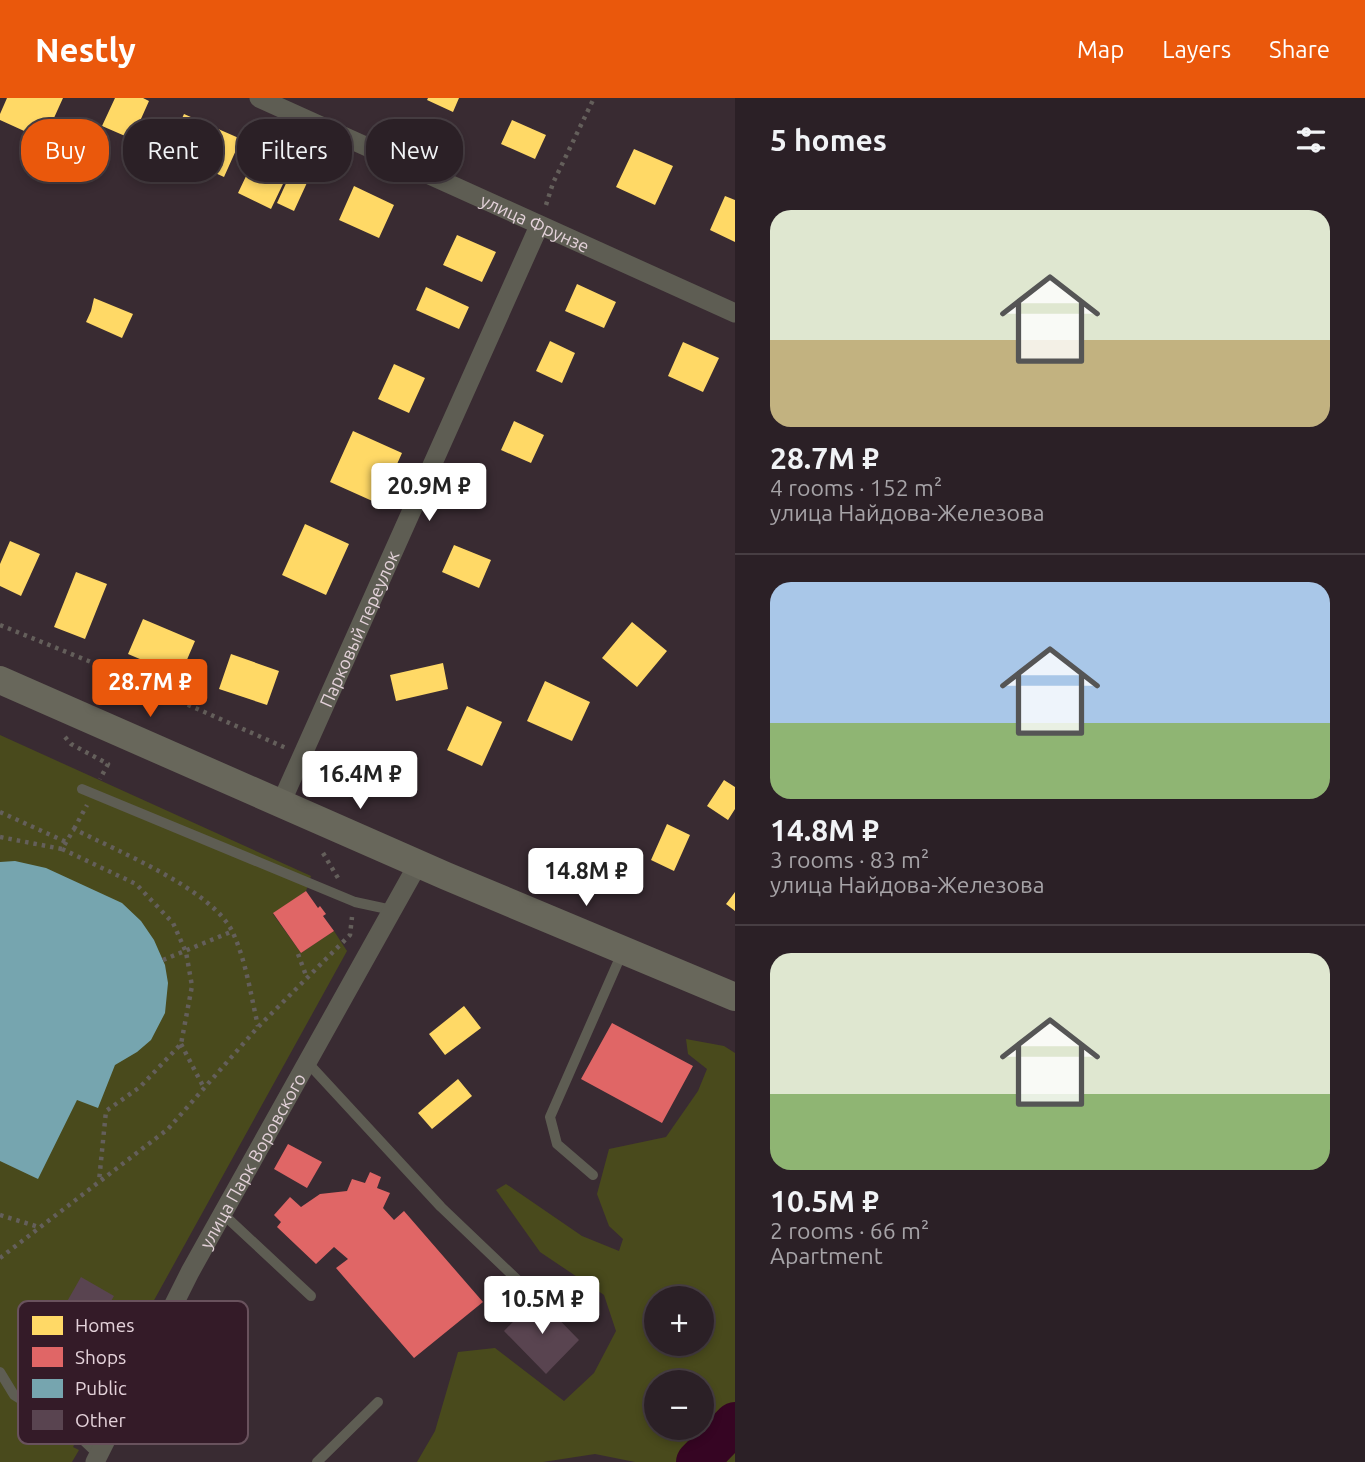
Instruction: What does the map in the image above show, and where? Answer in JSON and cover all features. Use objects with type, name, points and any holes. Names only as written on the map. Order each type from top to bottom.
[{"type":"main road","points":[[0,680],[418,864],[735,997]]},
{"type":"street","name":"улица Фрунзе","points":[[259,98],[735,313]]},
{"type":"street","name":"Парковый переулок","points":[[281,803],[539,226]]},
{"type":"street","name":"улица Парк Воровского","points":[[176,1301],[418,864]]},
{"type":"street","name":"улица Парк Воровского","points":[[97,1460],[105,1444]]},
{"type":"lane","points":[[82,789],[355,902],[392,910]]},
{"type":"lane","points":[[593,1175],[556,1144],[550,1117],[623,950]]},
{"type":"lane","points":[[307,1062],[441,1207],[527,1289]]},
{"type":"lane","points":[[223,1214],[311,1296]]},
{"type":"lane","points":[[0,1372],[18,1398]]},
{"type":"lane","points":[[317,1462],[378,1402]]},
{"type":"lane","points":[[85,1444],[97,1460]]},
{"type":"path","points":[[539,226],[553,183],[594,98]]},
{"type":"path","points":[[0,625],[303,755]]},
{"type":"path","points":[[58,729],[71,744],[108,764],[100,779]]},
{"type":"path","points":[[0,812],[66,842]]},
{"type":"path","points":[[62,849],[74,829],[197,892],[216,908],[233,932],[258,1027]]},
{"type":"path","points":[[0,837],[62,849],[136,884],[173,923],[186,952],[192,986],[181,1044],[140,1087],[106,1111],[99,1182]]},
{"type":"path","points":[[163,960],[233,932]]},
{"type":"path","points":[[0,1258],[168,1129],[258,1027],[341,943]]},
{"type":"path","points":[[298,954],[307,978]]},
{"type":"path","points":[[181,1044],[204,1088]]},
{"type":"path","points":[[0,1215],[40,1227]]},
{"type":"path","points":[[558,1318],[575,1302]]},
{"type":"shaded area","points":[[0,735],[311,876],[306,891],[273,914],[301,953],[334,931],[347,951],[154,1301],[18,1301],[18,1444],[75,1444],[73,1447],[79,1450],[72,1462],[0,1462]]},
{"type":"shaded area","points":[[686,1039],[724,1046],[735,1053],[735,1462],[635,1462],[595,1454],[543,1462],[417,1462],[435,1431],[458,1352],[495,1348],[564,1401],[594,1373],[616,1331],[604,1295],[540,1252],[496,1190],[506,1184],[582,1236],[619,1251],[623,1239],[609,1226],[597,1194],[609,1149],[666,1137],[698,1091],[707,1069],[688,1054]]},
{"type":"building: Homes","points":[[7,98],[63,98],[54,119],[21,119],[21,130],[0,120]]},
{"type":"building: Homes","points":[[115,98],[143,98],[149,101],[141,119],[123,119],[123,135],[109,129],[109,119],[105,119]]},
{"type":"building: Homes","points":[[459,98],[453,112],[427,100]]},
{"type":"building: Homes","points":[[184,114],[195,119],[182,119]]},
{"type":"building: Homes","points":[[512,120],[546,135],[535,159],[501,144]]},
{"type":"building: Homes","points":[[223,131],[237,137],[237,148],[224,177]]},
{"type":"building: Homes","points":[[634,149],[673,166],[655,205],[616,187]]},
{"type":"building: Homes","points":[[243,182],[284,182],[271,209],[238,193]]},
{"type":"building: Homes","points":[[287,182],[307,182],[294,211],[277,203]]},
{"type":"building: Homes","points":[[354,186],[394,205],[379,238],[339,220]]},
{"type":"building: Homes","points":[[725,196],[735,200],[735,242],[710,230]]},
{"type":"building: Homes","points":[[457,235],[496,252],[482,282],[443,265]]},
{"type":"building: Homes","points":[[577,284],[616,302],[604,328],[565,311]]},
{"type":"building: Homes","points":[[426,287],[469,307],[459,329],[416,310]]},
{"type":"building: Homes","points":[[94,298],[133,314],[122,338],[86,322]]},
{"type":"building: Homes","points":[[550,341],[575,353],[562,383],[536,371]]},
{"type":"building: Homes","points":[[683,342],[719,358],[703,392],[668,376]]},
{"type":"building: Homes","points":[[394,364],[425,378],[409,413],[378,399]]},
{"type":"building: Homes","points":[[514,421],[544,435],[531,463],[501,450]]},
{"type":"building: Homes","points":[[353,431],[402,453],[379,504],[330,482]]},
{"type":"building: Homes","points":[[305,524],[349,544],[326,595],[282,575]]},
{"type":"building: Homes","points":[[10,541],[40,554],[21,596],[0,586],[0,564]]},
{"type":"building: Homes","points":[[454,545],[491,560],[479,588],[442,572]]},
{"type":"building: Homes","points":[[76,572],[107,584],[85,639],[54,627]]},
{"type":"building: Homes","points":[[143,619],[195,641],[180,676],[128,654]]},
{"type":"building: Homes","points":[[632,622],[667,651],[637,687],[602,658]]},
{"type":"building: Homes","points":[[231,654],[279,671],[267,705],[219,689]]},
{"type":"building: Homes","points":[[443,663],[448,689],[396,701],[390,675]]},
{"type":"building: Homes","points":[[545,681],[590,702],[572,741],[527,721]]},
{"type":"building: Homes","points":[[467,706],[502,722],[482,766],[447,750]]},
{"type":"building: Homes","points":[[724,780],[735,787],[735,809],[728,820],[707,806]]},
{"type":"building: Homes","points":[[667,824],[690,835],[674,871],[651,860]]},
{"type":"building: Homes","points":[[735,892],[735,911],[726,904]]},
{"type":"building: Homes","points":[[464,1006],[481,1028],[445,1055],[429,1034]]},
{"type":"building: Homes","points":[[458,1079],[472,1096],[432,1129],[418,1113]]},
{"type":"building: Shops","points":[[306,891],[326,914],[323,916],[334,931],[301,953],[273,913]]},
{"type":"building: Shops","points":[[612,1023],[693,1066],[662,1123],[581,1079]]},
{"type":"building: Shops","points":[[288,1144],[322,1162],[307,1188],[274,1169]]},
{"type":"building: Shops","points":[[370,1172],[381,1177],[377,1188],[390,1193],[383,1208],[394,1220],[404,1211],[483,1302],[414,1358],[336,1268],[348,1259],[334,1247],[316,1264],[277,1227],[281,1222],[274,1215],[290,1197],[301,1207],[320,1194],[347,1191],[352,1179],[365,1183]]},
{"type":"building: Public","points":[[15,861],[46,868],[122,903],[141,921],[154,940],[165,965],[168,983],[165,1013],[151,1040],[115,1065],[98,1108],[77,1100],[38,1179],[0,1161],[0,862]]},
{"type":"building: Other","points":[[81,1277],[114,1296],[111,1301],[67,1301]]},
{"type":"building: Other","points":[[537,1297],[579,1340],[546,1374],[504,1331]]},
{"type":"waterway","points":[[697,1462],[735,1423]]}]
